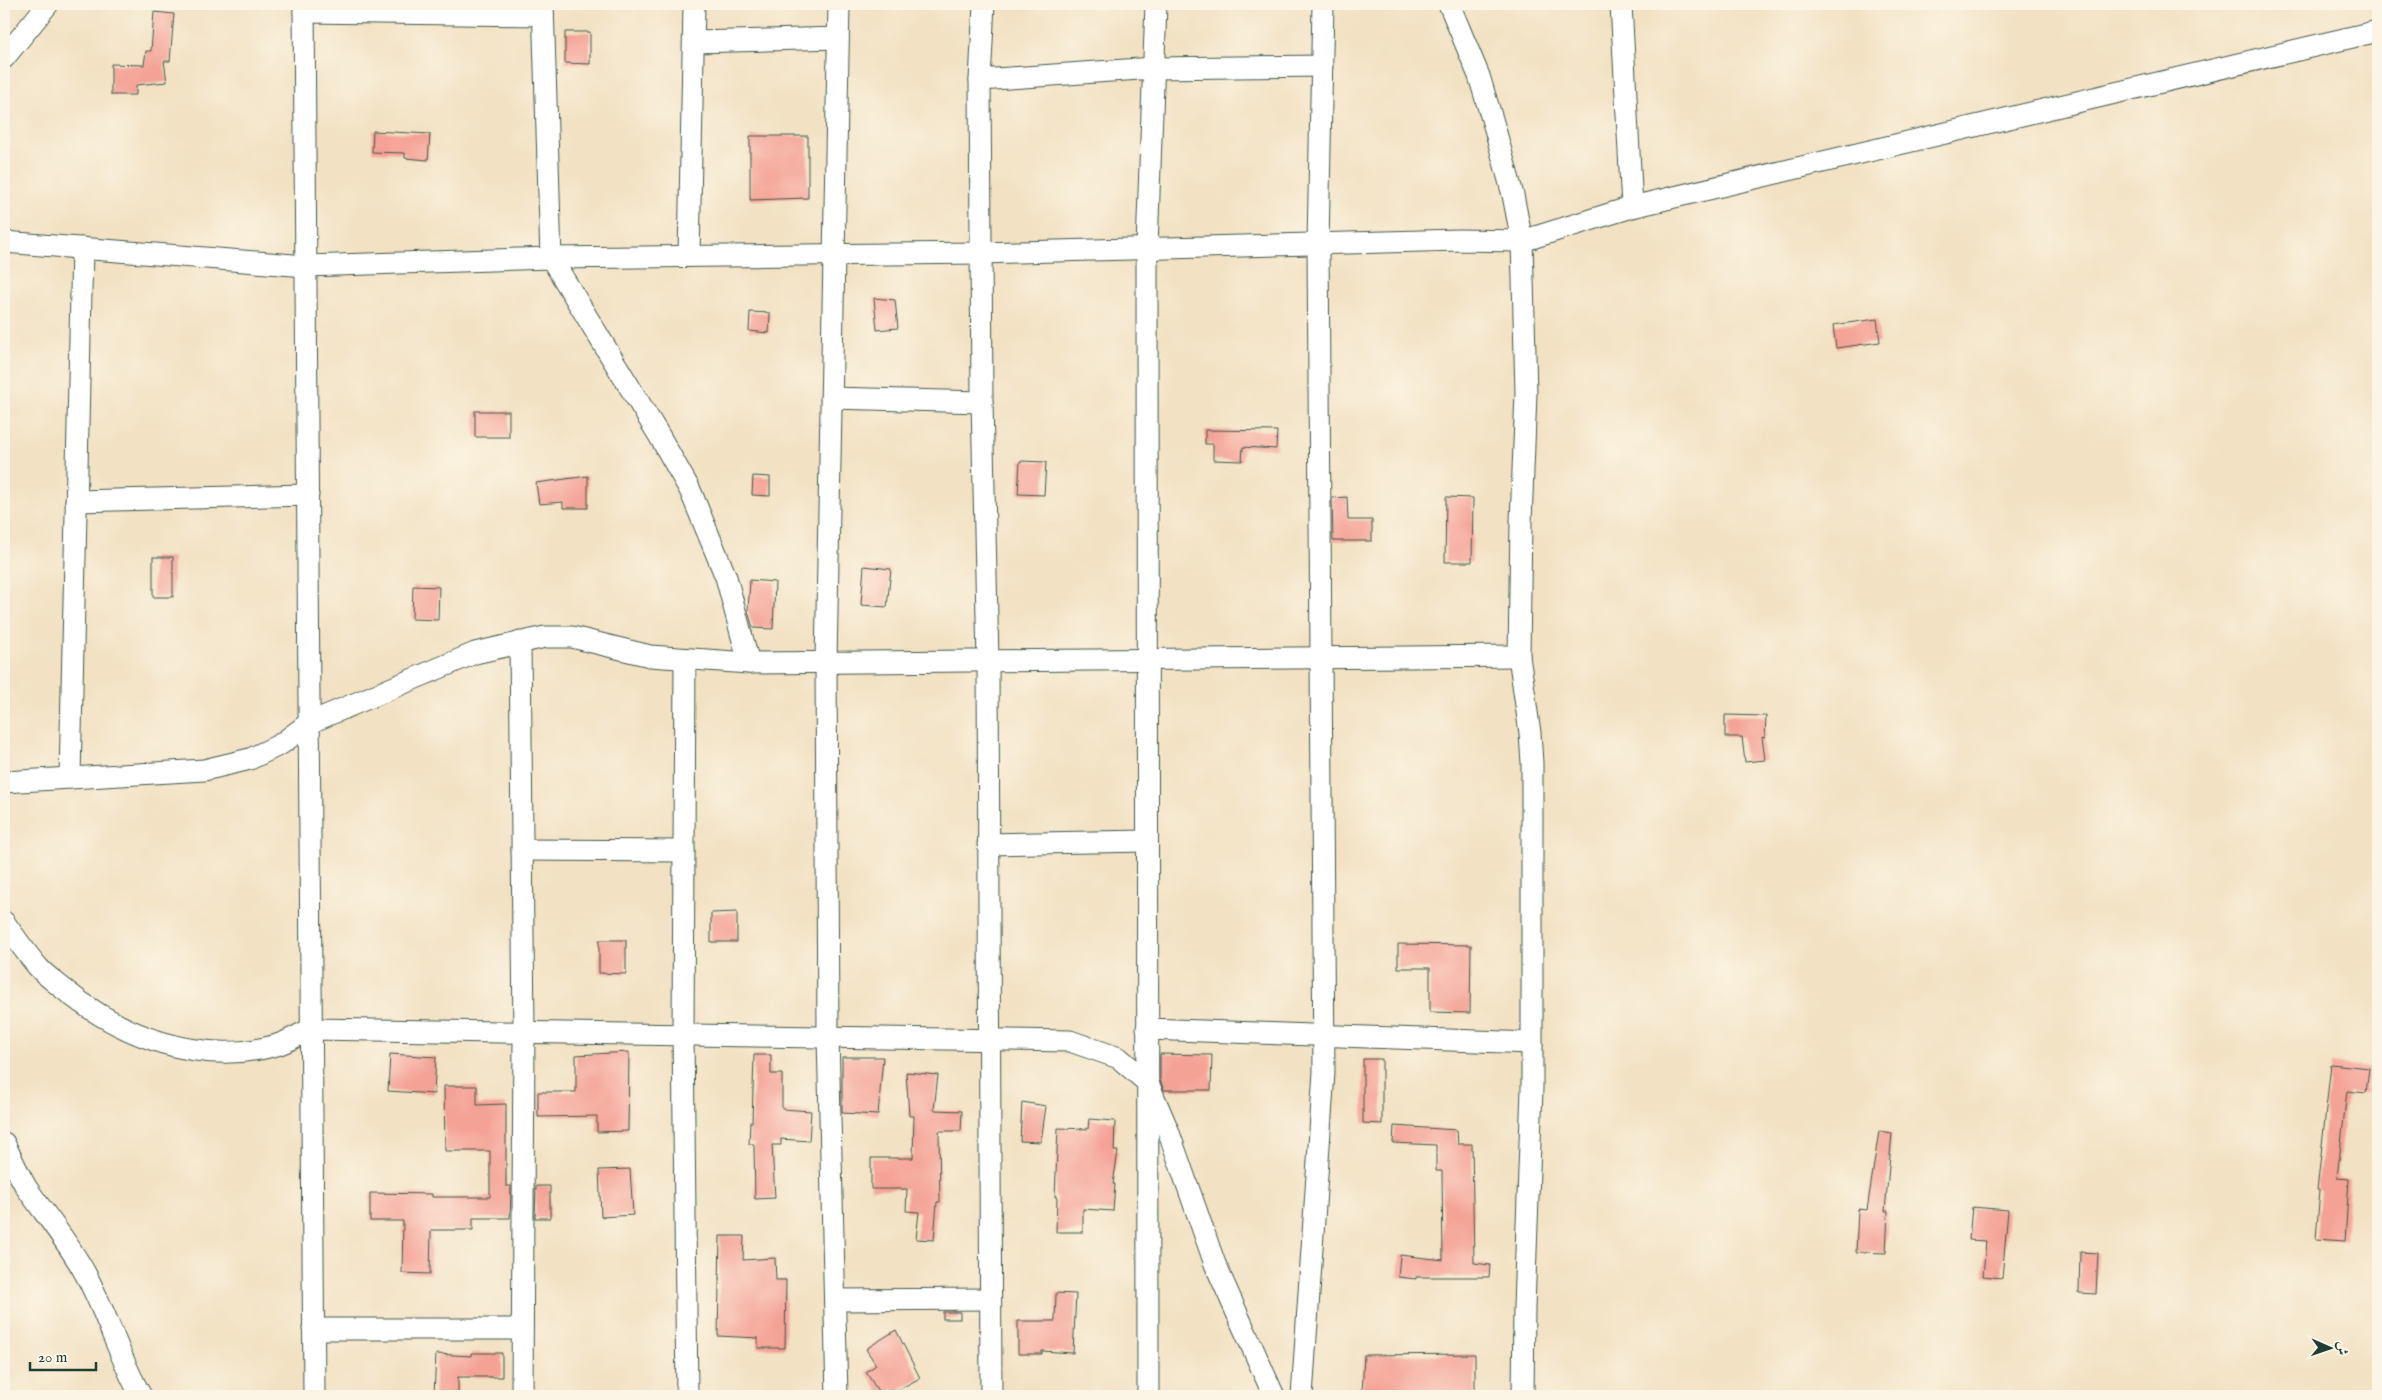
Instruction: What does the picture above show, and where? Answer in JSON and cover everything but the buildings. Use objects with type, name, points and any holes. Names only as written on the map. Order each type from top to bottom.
[{"type":"street","points":[[4,58],[48,4]]},
{"type":"street","points":[[689,256],[695,42],[694,4]]},
{"type":"street","points":[[837,1396],[828,1037],[826,662],[839,4]]},
{"type":"street","points":[[984,4],[980,80],[982,402],[988,661],[988,1039],[991,1396]]},
{"type":"street","points":[[1148,1396],[1147,247],[1156,4]]},
{"type":"street","points":[[1302,1396],[1325,1036],[1318,243],[1323,4]]},
{"type":"street","points":[[1449,4],[1479,76],[1496,129],[1522,241],[1526,393],[1521,522],[1520,656],[1532,763],[1532,1043],[1523,1396]]},
{"type":"street","points":[[1620,4],[1632,207]]},
{"type":"street","points":[[314,1396],[304,8],[543,10],[550,258],[660,437],[690,490],[726,577],[748,663]]},
{"type":"street","points":[[4,244],[82,248],[306,266],[550,258],[982,253],[1318,243],[1459,240],[1522,241],[1632,207],[2378,31]]},
{"type":"street","points":[[695,42],[838,38]]},
{"type":"street","points":[[980,80],[1154,68],[1322,66]]},
{"type":"street","points":[[70,778],[82,248]]},
{"type":"street","points":[[830,398],[982,402]]},
{"type":"street","points":[[76,501],[308,496]]},
{"type":"street","points":[[4,782],[204,770],[250,759],[281,744],[309,723],[475,653],[545,637],[572,637],[650,656],[748,663],[1322,656],[1520,656]]},
{"type":"street","points":[[520,642],[524,1032],[522,1396]]},
{"type":"street","points":[[685,659],[683,1034],[687,1396]]},
{"type":"street","points":[[988,844],[1147,841]]},
{"type":"street","points":[[522,850],[684,851]]},
{"type":"street","points":[[4,922],[39,969],[84,1006],[125,1028],[162,1044],[196,1051],[227,1052],[277,1044],[311,1029],[1070,1041],[1119,1058],[1148,1083],[1168,1130],[1215,1264],[1274,1396]]},
{"type":"street","points":[[1147,1029],[1532,1043]]},
{"type":"street","points":[[4,1143],[26,1185],[68,1245],[86,1275],[105,1313],[129,1375],[141,1396]]},
{"type":"street","points":[[4,1178],[26,1185]]},
{"type":"street","points":[[835,1300],[990,1299]]},
{"type":"street","points":[[313,1329],[522,1329]]}]
